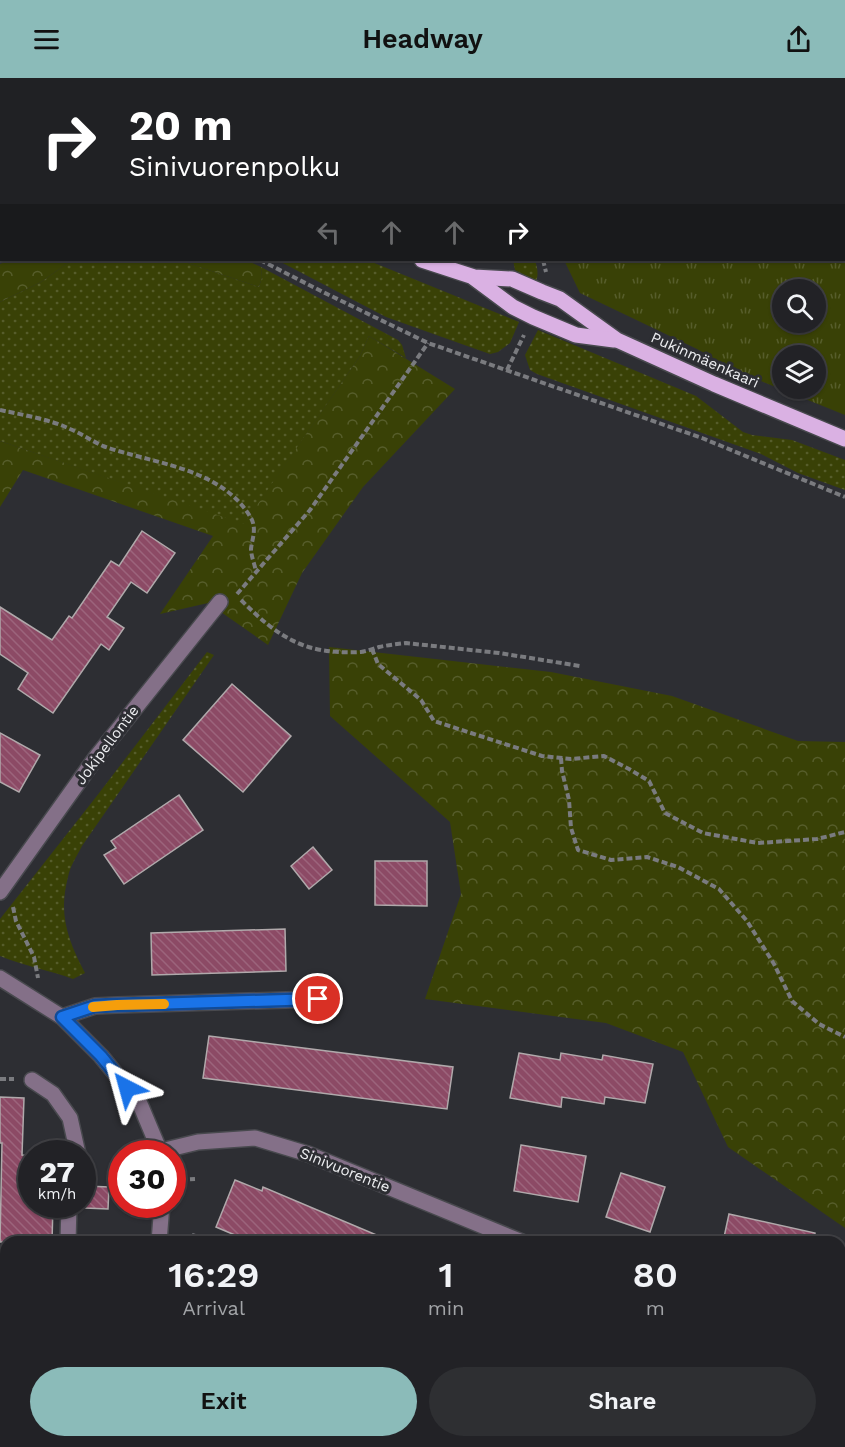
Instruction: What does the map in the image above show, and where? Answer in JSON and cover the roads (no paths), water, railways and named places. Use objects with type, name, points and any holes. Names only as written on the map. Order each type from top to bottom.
[{"type":"main road","name":"Pukinmäenkaari","points":[[425,261],[474,278],[513,307],[576,335],[617,340]]},
{"type":"main road","name":"Pukinmäenkaari","points":[[474,278],[512,279],[560,299],[617,340],[845,439]]},
{"type":"street","name":"Jokipellontie","points":[[5,886],[97,756],[220,602]]},
{"type":"street","points":[[0,978],[62,1017],[101,1056],[140,1104],[156,1140]]},
{"type":"street","points":[[62,1017],[95,1006],[318,999]]},
{"type":"street","points":[[32,1080],[53,1094],[70,1118],[75,1140]]},
{"type":"street","name":"Sinivuorentie","points":[[186,1145],[198,1142],[255,1138],[308,1154],[507,1236]]},
{"type":"street","points":[[68,1236],[69,1218]]},
{"type":"street","points":[[159,1236],[161,1218]]}]
